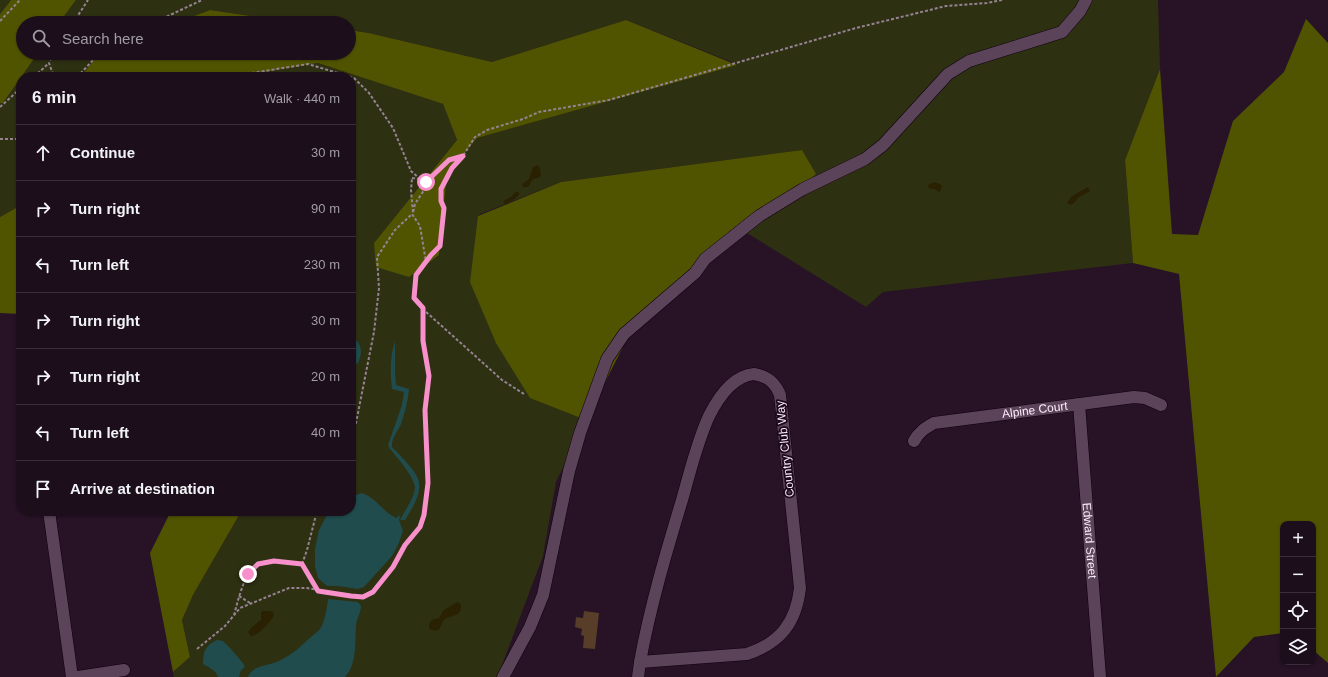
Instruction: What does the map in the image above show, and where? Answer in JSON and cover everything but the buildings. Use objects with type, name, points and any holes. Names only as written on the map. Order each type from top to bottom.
[{"type":"street","points":[[503,677],[530,627],[543,595],[569,471],[580,433],[607,359],[624,334],[695,273],[705,259],[759,216],[803,190],[865,159],[883,145],[948,74],[969,61],[1062,32],[1080,11],[1086,0]]},
{"type":"street","name":"Country Club Way","points":[[638,677],[640,662],[646,634],[672,533],[701,434],[720,399],[737,379],[745,375],[762,375],[776,386],[780,395],[800,588],[795,612],[789,624],[780,635],[770,644],[759,650],[746,654],[640,662]]},
{"type":"street","name":"Alpine Court","points":[[914,441],[925,427],[934,423],[1134,396],[1154,401],[1162,405]]},
{"type":"street","name":"Edward Street","points":[[1079,404],[1100,677]]},
{"type":"street","points":[[50,516],[72,677]]},
{"type":"street","points":[[78,677],[124,670]]},
{"type":"path","points":[[0,22],[20,0]]},
{"type":"path","points":[[78,16],[88,0]]},
{"type":"path","points":[[168,16],[202,0]]},
{"type":"path","points":[[524,394],[502,380],[414,298],[416,275],[440,246],[444,208],[441,201],[441,189],[452,168],[463,156],[475,137],[488,130],[523,119],[539,112],[609,100],[856,28],[946,6],[1002,0]]},
{"type":"path","points":[[39,72],[50,60]]},
{"type":"path","points":[[82,72],[93,60]]},
{"type":"path","points":[[49,63],[52,72]]},
{"type":"path","points":[[258,72],[308,64],[334,72]]},
{"type":"path","points":[[356,80],[369,94],[393,128],[411,171],[426,182]]},
{"type":"path","points":[[0,107],[16,93]]},
{"type":"path","points":[[0,139],[16,139]]},
{"type":"path","points":[[420,179],[412,178],[411,190],[413,213],[415,204],[426,186],[426,182],[449,160],[463,156]]},
{"type":"path","points":[[356,423],[374,332],[379,288],[377,257],[395,230],[412,214],[420,226],[426,263]]},
{"type":"path","points":[[197,649],[225,626],[240,608],[289,588],[307,588],[318,591],[363,597],[373,592],[393,567],[405,545],[420,527],[424,515],[428,483],[425,410],[429,376],[423,341],[423,308]]},
{"type":"path","points":[[316,516],[302,564],[318,591]]},
{"type":"path","points":[[234,616],[239,596],[248,574],[258,564],[274,561],[302,564]]},
{"type":"path","points":[[239,596],[250,603]]},
{"type":"shaded area","points":[[0,0],[11,0],[0,14]]},
{"type":"shaded area","points":[[11,0],[76,0],[64,16],[16,16],[16,60],[33,60],[25,72],[16,72],[16,84],[3,103],[0,103],[0,14]]},
{"type":"shaded area","points":[[76,0],[1158,0],[1160,69],[1125,160],[1133,263],[883,292],[866,307],[747,233],[802,150],[561,182],[478,215],[586,420],[556,482],[543,556],[502,665],[504,677],[174,677],[173,672],[190,657],[182,620],[193,595],[238,516],[356,516],[356,75],[443,104],[457,140],[374,243],[439,255],[447,174],[477,138],[737,64],[626,20],[492,62],[356,31],[356,16],[251,16],[210,10],[194,16],[64,16]]},
{"type":"shaded area","points":[[210,10],[251,16],[194,16]]},
{"type":"shaded area","points":[[1306,19],[1328,43],[1328,663],[1316,653],[1316,521],[1280,521],[1280,633],[1254,637],[1216,677],[1179,274],[1133,263],[1125,160],[1160,69],[1172,234],[1198,235],[1233,121],[1284,72]]},
{"type":"shaded area","points":[[626,20],[737,65],[477,138],[447,174],[439,255],[409,277],[376,267],[374,243],[457,140],[443,104],[356,75],[356,72],[345,72],[318,63],[264,72],[84,72],[94,60],[356,60],[356,31],[492,62]]},
{"type":"shaded area","points":[[33,60],[94,60],[84,72],[25,72]]},
{"type":"shaded area","points":[[318,63],[345,72],[264,72]]},
{"type":"shaded area","points":[[16,84],[16,208],[0,217],[0,103],[3,103]]},
{"type":"shaded area","points":[[802,150],[816,174],[747,233],[635,323],[586,420],[530,398],[496,343],[470,282],[478,216],[561,182]]},
{"type":"shaded area","points":[[16,208],[16,314],[0,313],[0,217]]},
{"type":"shaded area","points":[[356,340],[361,351],[358,363],[356,364]]},
{"type":"shaded area","points":[[395,341],[396,385],[409,389],[404,415],[394,438],[392,447],[414,471],[419,484],[418,495],[405,520],[400,520],[413,497],[415,489],[409,474],[388,445],[402,405],[404,392],[392,389],[391,364]]},
{"type":"shaded area","points":[[362,493],[367,495],[392,516],[397,518],[399,515],[399,520],[403,531],[392,556],[364,587],[358,589],[327,586],[318,578],[315,566],[315,549],[319,530],[326,516],[356,516],[356,495]]},
{"type":"shaded area","points":[[168,516],[238,516],[193,595],[182,620],[190,657],[173,672],[150,553]]},
{"type":"shaded area","points":[[328,599],[358,602],[361,606],[356,624],[352,666],[345,677],[248,677],[253,670],[261,666],[275,663],[288,656],[318,631],[322,626]]},
{"type":"shaded area","points":[[217,640],[223,641],[245,667],[241,670],[239,677],[218,677],[214,671],[203,664],[207,647]]},
{"type":"sand","points":[[537,165],[540,168],[541,176],[533,179],[527,187],[523,187],[522,184],[529,179],[533,167]]},
{"type":"sand","points":[[934,182],[942,186],[940,192],[929,188],[928,185]]},
{"type":"sand","points":[[1088,187],[1090,191],[1079,197],[1074,203],[1070,205],[1067,203],[1072,196]]},
{"type":"sand","points":[[515,192],[519,192],[519,195],[511,202],[505,204],[503,201],[511,197]]},
{"type":"sand","points":[[457,602],[460,603],[461,607],[459,613],[445,619],[439,630],[429,629],[429,624],[432,620],[439,618],[444,610]]},
{"type":"sand","points":[[261,612],[273,612],[274,615],[264,628],[251,636],[248,632],[261,620]]},
{"type":"route","points":[[248,574],[258,564],[274,561],[302,564],[318,591],[363,597],[373,592],[393,567],[405,545],[420,527],[424,515],[428,483],[425,410],[429,376],[423,341],[423,308],[414,298],[416,275],[440,246],[444,208],[441,201],[441,189],[452,168],[463,156],[449,160],[426,182]]}]
